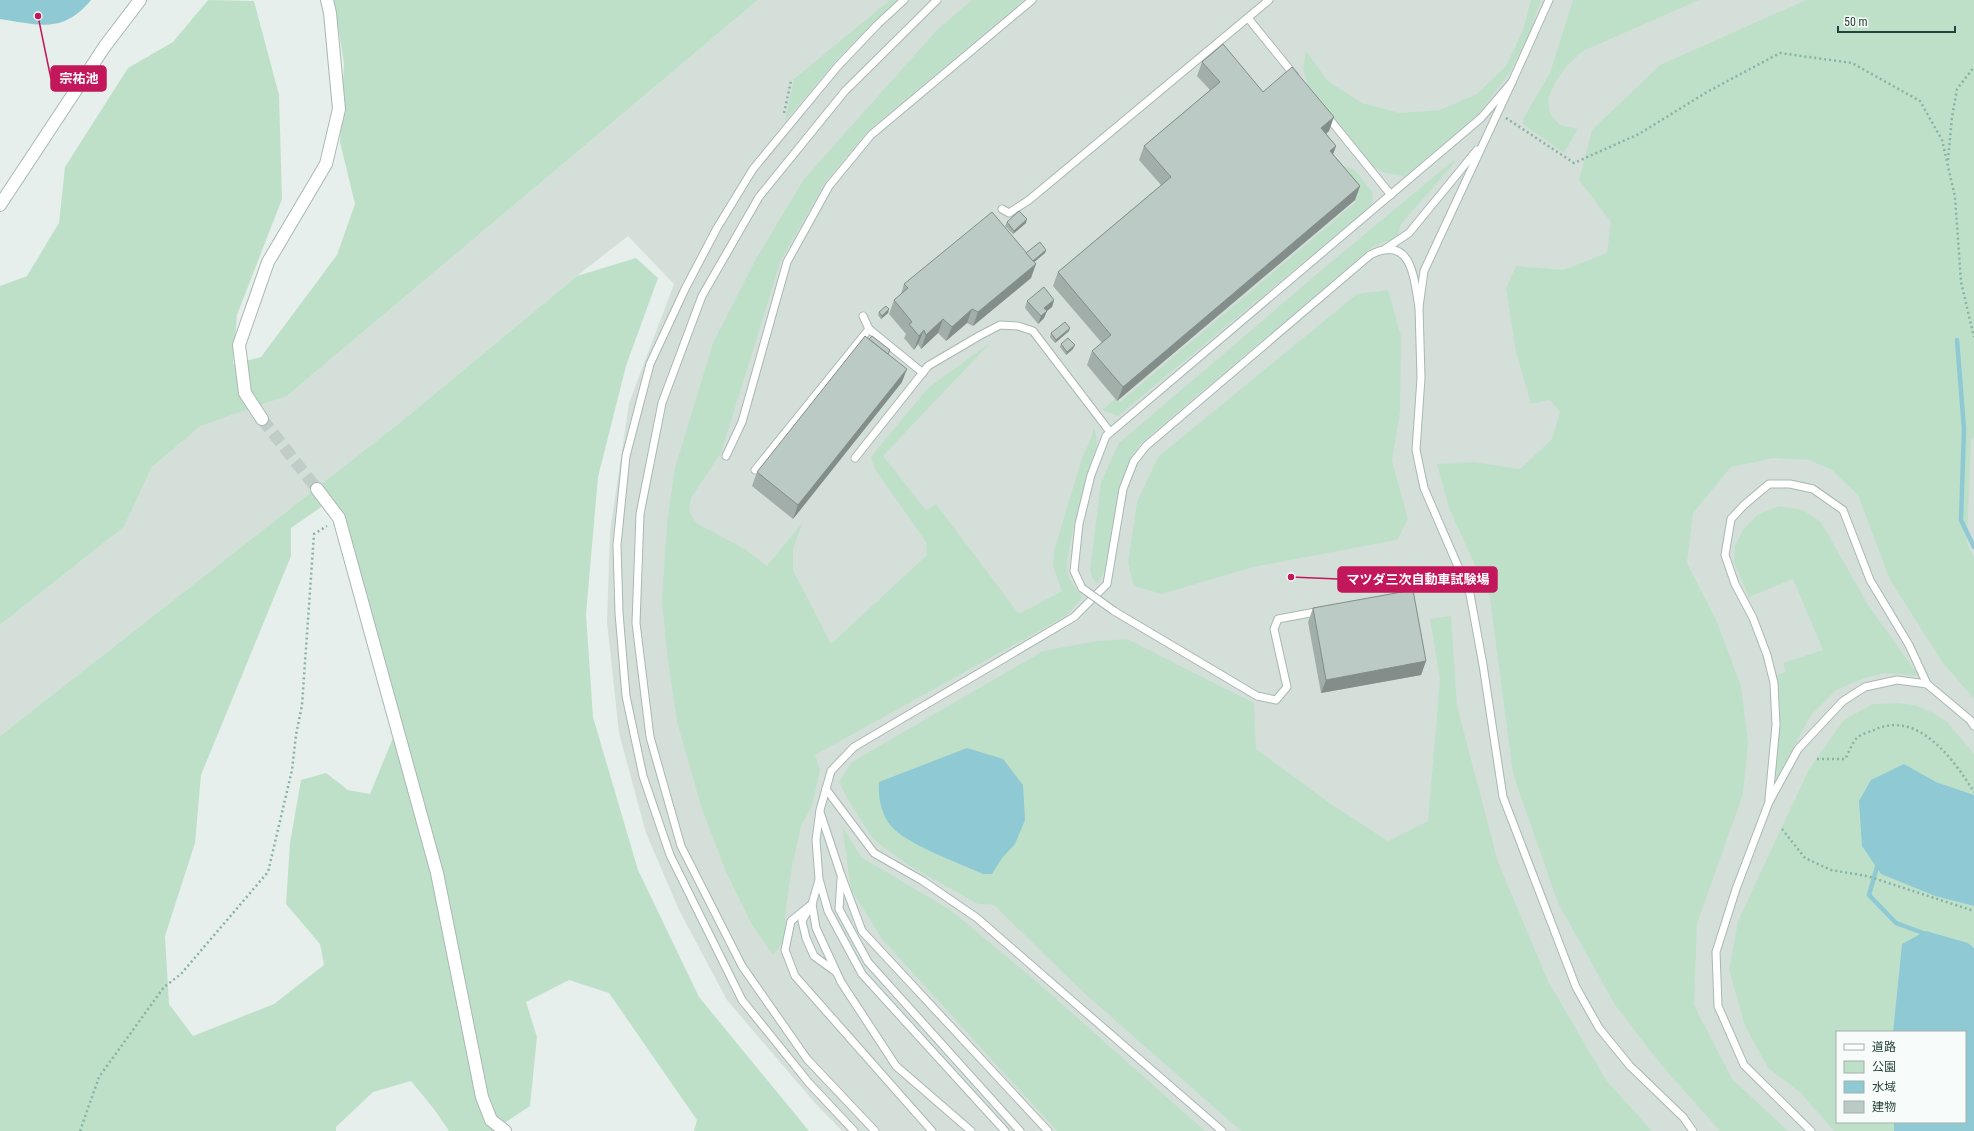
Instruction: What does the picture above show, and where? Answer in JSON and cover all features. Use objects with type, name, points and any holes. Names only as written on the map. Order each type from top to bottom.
[{"type":"street","points":[[0,205],[105,46],[140,0]]},
{"type":"street","points":[[262,419],[245,393],[239,345],[268,262],[326,164],[339,109],[330,13],[327,0]]},
{"type":"street","points":[[317,489],[339,518],[437,873],[482,1097],[492,1120],[505,1131]]},
{"type":"lane","points":[[854,1131],[809,1083],[742,1000],[670,855],[643,776],[626,696],[619,613],[617,545],[626,456],[650,364],[684,289],[717,228],[753,169],[838,66],[878,24],[904,0]]},
{"type":"lane","points":[[875,1131],[807,1059],[742,966],[682,846],[650,736],[636,623],[640,514],[662,403],[678,360],[702,296],[758,197],[846,90],[938,0]]},
{"type":"lane","points":[[726,456],[742,422],[787,262],[829,186],[871,135],[1032,0]]},
{"type":"lane","points":[[1002,209],[1009,213],[1029,200],[1269,0]]},
{"type":"lane","points":[[1419,307],[1424,272],[1549,0]]},
{"type":"lane","points":[[1248,18],[1300,83]]},
{"type":"lane","points":[[1332,608],[1278,619],[1274,629],[1287,687],[1276,700],[1257,696],[1114,611],[1082,588],[1074,571],[1079,524],[1091,475],[1106,436],[1110,432],[1481,118],[1512,82]]},
{"type":"lane","points":[[1320,108],[1391,195]]},
{"type":"lane","points":[[1005,1131],[862,974],[828,911],[819,879],[816,840],[820,810],[831,772],[854,747],[1074,617],[1107,584],[1123,489],[1134,461],[1146,446],[1370,255],[1385,249],[1409,233],[1484,142]]},
{"type":"lane","points":[[1385,249],[1399,251],[1410,262],[1419,307],[1421,378],[1416,450],[1424,488],[1470,594],[1484,665],[1503,797],[1576,987],[1599,1028],[1630,1066],[1683,1118],[1693,1131]]},
{"type":"lane","points":[[863,316],[869,329],[923,373]]},
{"type":"lane","points":[[855,458],[928,366],[1000,325],[1018,326],[1033,331],[1110,432]]},
{"type":"lane","points":[[756,470],[869,329]]},
{"type":"lane","points":[[1769,802],[1776,724],[1774,683],[1767,654],[1753,618],[1735,584],[1725,555],[1731,519],[1744,505],[1769,484],[1790,484],[1813,489],[1843,510],[1870,580],[1909,645],[1927,684],[1970,720],[1974,726]]},
{"type":"lane","points":[[1811,1131],[1744,1065],[1718,1006],[1716,952],[1736,889],[1769,802],[1798,749],[1842,701],[1865,687],[1897,680],[1927,684]]},
{"type":"lane","points":[[826,789],[874,853],[923,881],[977,918],[1222,1131]]},
{"type":"lane","points":[[820,810],[841,875],[862,931],[1048,1131]]},
{"type":"lane","points":[[841,875],[839,909],[868,962],[1020,1131]]},
{"type":"lane","points":[[819,879],[812,904],[802,921],[806,938],[814,956],[837,973]]},
{"type":"lane","points":[[812,904],[816,928],[837,973],[896,1066],[971,1131]]},
{"type":"lane","points":[[812,904],[792,921],[784,950],[795,976],[932,1131]]},
{"type":"path","points":[[1498,112],[1574,164],[1639,134],[1707,92],[1780,53],[1852,63],[1920,101],[1942,140],[1956,197],[1961,282],[1974,337]]},
{"type":"path","points":[[1947,163],[1952,116],[1957,89],[1974,67]]},
{"type":"path","points":[[1970,318],[1974,315]]},
{"type":"path","points":[[80,1131],[99,1077],[164,987],[181,974],[268,872],[292,770],[296,735],[302,705],[314,534],[339,518]]},
{"type":"path","points":[[1817,759],[1845,759],[1857,738],[1884,725],[1910,727],[1932,739],[1959,768],[1974,792]]},
{"type":"path","points":[[1782,829],[1805,858],[1831,870],[1868,876],[1974,911]]},
{"type":"shaded area","points":[[758,0],[1974,0],[1974,1131],[842,1131],[814,1102],[727,1000],[679,910],[646,833],[619,733],[607,622],[610,532],[629,403],[674,284],[628,236],[577,276],[398,424],[0,736],[0,625],[124,527],[152,467],[201,426],[287,396]]},
{"type":"green space","points":[[208,0],[254,1],[279,95],[282,199],[237,315],[233,364],[261,357],[337,255],[355,204],[340,142],[344,64],[334,0],[758,0],[287,396],[201,426],[152,467],[124,527],[0,625],[0,286],[27,276],[59,223],[65,167],[128,68],[173,42]]},
{"type":"green space","points":[[890,0],[897,0],[840,56],[785,121],[794,79]]},
{"type":"green space","points":[[972,0],[1024,0],[869,130],[826,181],[781,260],[721,453],[691,498],[689,510],[696,523],[745,549],[767,566],[803,522],[793,549],[793,570],[831,644],[927,555],[926,542],[875,469],[871,458],[928,388],[991,342],[883,456],[926,510],[936,504],[1019,614],[1062,591],[1053,565],[1054,551],[1082,458],[1092,436],[1094,427],[1097,443],[1071,538],[1067,566],[1068,574],[1071,580],[1083,597],[1066,616],[815,755],[820,770],[812,806],[801,826],[792,867],[786,907],[784,941],[773,955],[752,925],[726,872],[702,809],[677,722],[667,653],[662,600],[667,523],[675,468],[713,343],[756,259],[804,179],[937,30]]},
{"type":"green space","points":[[1531,0],[1541,0],[1530,32],[1511,71],[1477,115],[1405,176],[1385,173],[1374,167],[1310,91],[1303,69],[1306,51],[1328,81],[1362,103],[1400,113],[1440,110],[1477,94],[1506,66],[1523,30]]},
{"type":"green space","points":[[1573,0],[1699,0],[1583,51],[1566,67],[1556,81],[1548,98],[1550,114],[1560,125],[1578,129],[1564,153],[1523,124],[1523,119],[1550,73]]},
{"type":"green space","points":[[1806,0],[1974,0],[1974,437],[1971,439],[1967,544],[1974,557],[1974,699],[1943,663],[1890,580],[1858,495],[1832,470],[1809,460],[1774,458],[1731,467],[1693,513],[1687,563],[1717,622],[1741,686],[1748,743],[1743,794],[1697,924],[1694,1005],[1732,1079],[1788,1131],[1720,1131],[1663,1067],[1615,1005],[1558,903],[1513,774],[1490,598],[1449,508],[1437,464],[1473,462],[1520,469],[1552,439],[1560,412],[1550,400],[1531,404],[1516,352],[1506,288],[1516,266],[1563,270],[1607,253],[1611,222],[1579,180],[1592,130],[1660,65]]},
{"type":"green space","points":[[1454,160],[1455,162],[1401,224],[1397,238],[1383,242],[1371,248],[1140,444],[1128,465],[1122,483],[1117,501],[1111,550],[1108,562],[1097,584],[1092,577],[1090,570],[1101,482],[1119,443],[1324,268]]},
{"type":"green space","points":[[1339,165],[1354,169],[1373,193],[1372,204],[1118,416],[1102,410],[1115,399],[1120,402],[1356,202],[1335,177]]},
{"type":"green space","points":[[636,258],[658,278],[626,366],[598,477],[586,614],[593,717],[638,870],[699,997],[809,1131],[694,1131],[697,1120],[609,993],[569,980],[526,1002],[537,1037],[530,1106],[503,1124],[506,1131],[449,1131],[434,1109],[411,1081],[373,1092],[336,1127],[336,1131],[0,1131],[0,736],[398,424],[577,276]],"holes":[[[324,505],[347,522],[358,585],[393,704],[393,738],[370,794],[348,790],[326,773],[301,780],[290,843],[286,904],[320,944],[324,965],[274,1004],[193,1036],[169,1004],[165,936],[195,843],[201,775],[291,556],[291,528]]]},
{"type":"green space","points":[[1388,290],[1401,336],[1400,412],[1392,461],[1408,519],[1397,540],[1253,567],[1162,594],[1134,586],[1128,563],[1137,502],[1158,457],[1357,294]]},
{"type":"green space","points":[[1778,506],[1803,510],[1821,522],[1868,605],[1919,676],[1885,673],[1865,678],[1836,690],[1811,715],[1776,780],[1779,709],[1774,676],[1786,672],[1783,663],[1823,650],[1793,579],[1749,597],[1734,562],[1735,546],[1743,530],[1757,515]]},
{"type":"green space","points":[[1451,616],[1457,706],[1498,862],[1548,981],[1606,1080],[1652,1131],[1241,1131],[1083,992],[994,905],[978,904],[908,865],[873,839],[848,800],[839,782],[852,762],[1043,651],[1098,641],[1127,639],[1254,703],[1256,749],[1331,804],[1388,841],[1428,821],[1440,680],[1430,619]]},
{"type":"green space","points":[[1896,703],[1915,705],[1933,713],[1947,722],[1974,754],[1974,795],[1936,782],[1904,764],[1862,846],[1881,874],[1935,896],[1974,906],[1974,948],[1968,943],[1902,944],[1893,1031],[1836,1031],[1836,1123],[1894,1123],[1894,1131],[1834,1131],[1801,1093],[1768,1068],[1745,1026],[1729,970],[1738,921],[1809,769],[1844,720],[1872,704]]},
{"type":"green space","points":[[842,826],[861,857],[952,911],[1037,982],[1205,1131],[1057,1131],[882,939],[851,889]]},
{"type":"water","points":[[0,0],[91,0],[81,11],[60,23],[39,25],[0,19]]},
{"type":"water","points":[[967,748],[1003,759],[1023,785],[1025,820],[1015,844],[1002,858],[992,874],[983,874],[934,853],[908,840],[898,833],[891,826],[885,816],[879,794],[879,782]]},
{"type":"water","points":[[1904,764],[1936,782],[1974,795],[1974,906],[1935,896],[1881,874],[1862,846],[1859,801],[1871,780]]},
{"type":"water","points":[[1926,931],[1968,943],[1974,948],[1974,1131],[1894,1131],[1894,1123],[1966,1123],[1966,1031],[1893,1031],[1902,944]]},
{"type":"building","points":[[1223,44],[1263,92],[1292,67],[1334,117],[1321,128],[1336,146],[1330,151],[1360,186],[1123,387],[1092,351],[1111,335],[1058,272],[1171,177],[1144,146],[1220,82],[1202,62]]},
{"type":"building","points":[[1019,211],[1027,219],[1014,231],[1007,222]]},
{"type":"building","points":[[992,212],[1036,264],[978,312],[972,309],[952,327],[943,319],[926,335],[924,330],[919,336],[909,324],[912,322],[894,300],[908,288],[904,284]]},
{"type":"building","points":[[1040,242],[1046,250],[1033,261],[1026,253]]},
{"type":"building","points":[[1044,287],[1054,300],[1044,308],[1047,311],[1041,316],[1027,301]]},
{"type":"building","points":[[886,306],[889,309],[882,316],[879,312]]},
{"type":"building","points":[[1065,322],[1070,328],[1056,340],[1051,333]]},
{"type":"building","points":[[865,336],[907,369],[798,505],[757,472]]},
{"type":"building","points":[[872,336],[890,350],[888,354],[869,339]]},
{"type":"building","points":[[1068,338],[1075,345],[1067,352],[1061,344]]},
{"type":"building","points":[[1413,590],[1426,661],[1326,680],[1313,608]]},
{"type":"waterway","points":[[1957,340],[1964,429],[1961,520],[1974,547]]},
{"type":"waterway","points":[[1877,867],[1869,895],[1896,923],[1923,933]]},
{"type":"tunnel","points":[[262,419],[317,489]]},
{"type":"place","name":"宗祐池","points":[[38,16]]},
{"type":"place","name":"マツダ三次自動車試験場","points":[[1291,577]]}]
